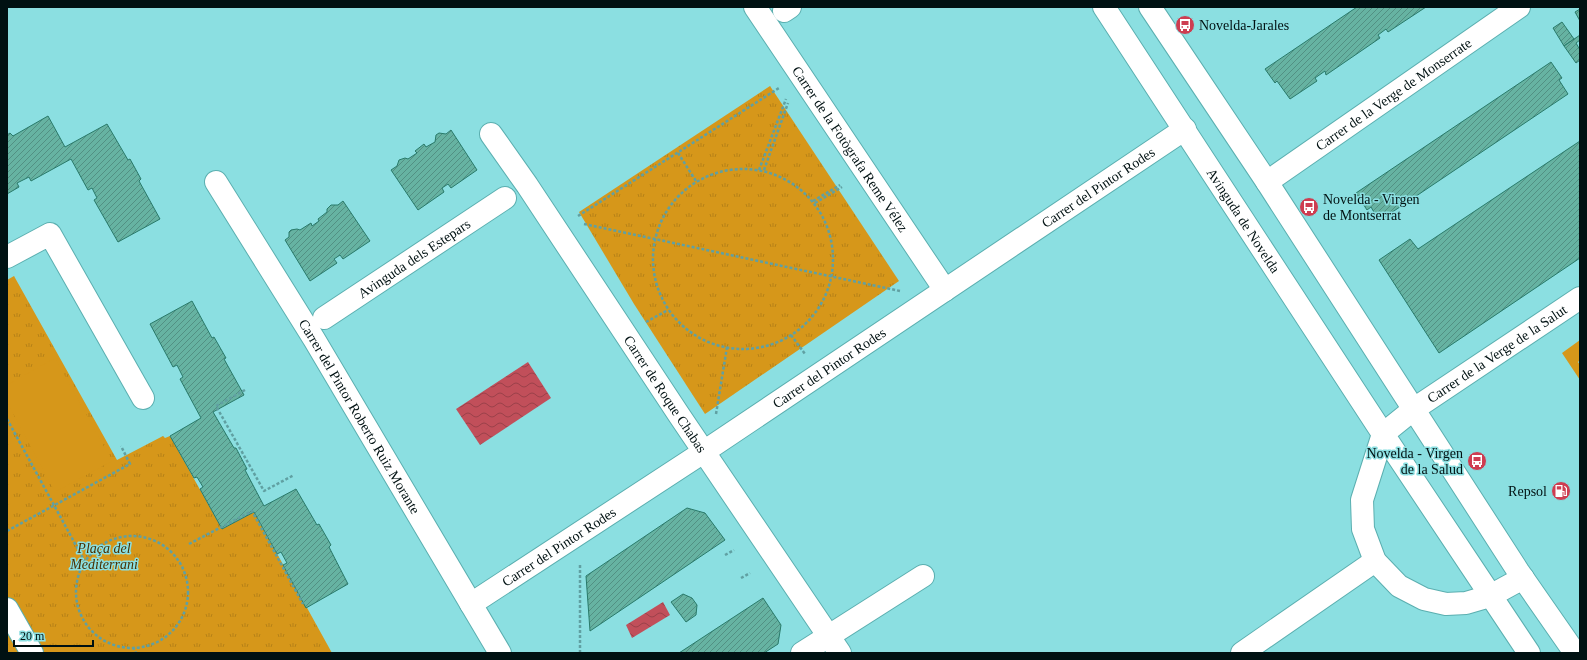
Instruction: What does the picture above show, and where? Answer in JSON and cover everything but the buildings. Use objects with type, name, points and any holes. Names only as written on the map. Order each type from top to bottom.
[{"type":"street","name":"Carrer de la Fotògrafa Reme Vélez","points":[[755,7],[945,290]]},
{"type":"street","name":"Avinguda de Novelda","points":[[1104,7],[1383,434],[1529,653]]},
{"type":"street","points":[[1150,7],[1268,182],[1523,578],[1575,653]]},
{"type":"street","name":"Carrer de la Verge de Monserrate","points":[[1268,182],[1519,7]]},
{"type":"street","name":"Carrer del Pintor Rodes","points":[[471,604],[705,452],[1184,128]]},
{"type":"street","name":"Carrer de Roque Chabas","points":[[492,134],[840,653]]},
{"type":"street","name":"Carrer del Pintor Roberto Ruiz Morante","points":[[216,182],[314,339],[500,653]]},
{"type":"street","name":"Avinguda dels Estepars","points":[[324,318],[505,198]]},
{"type":"street","points":[[7,257],[50,234],[143,398]]},
{"type":"street","name":"Carrer de la Verge de la Salut","points":[[1414,409],[1580,298]]},
{"type":"street","points":[[1414,409],[1383,434],[1362,500],[1363,529],[1375,561],[1399,586],[1424,599],[1446,604],[1466,603],[1490,596],[1523,578]]},
{"type":"street","points":[[1242,653],[1375,561]]},
{"type":"street","points":[[802,653],[828,635],[923,576]]},
{"type":"street","points":[[7,609],[32,653]]},
{"type":"path","points":[[576,217],[780,88]]},
{"type":"path","points":[[759,170],[786,99]]},
{"type":"path","points":[[764,170],[788,103]]},
{"type":"path","points":[[678,153],[696,181]]},
{"type":"path","points":[[734,168],[759,170],[764,170],[791,181],[814,202],[828,225],[834,254],[832,277],[819,310],[799,331],[772,345],[744,350],[713,345],[685,329],[665,306],[654,276],[653,245],[663,215],[681,192],[696,181],[706,176],[734,168]]},
{"type":"path","points":[[814,202],[841,186]]},
{"type":"path","points":[[579,223],[902,291]]},
{"type":"path","points":[[644,324],[668,310]]},
{"type":"path","points":[[791,335],[805,355]]},
{"type":"path","points":[[716,414],[727,347]]},
{"type":"path","points":[[245,390],[216,406],[264,491],[294,475]]},
{"type":"path","points":[[7,419],[85,562]]},
{"type":"path","points":[[7,531],[130,464],[121,446]]},
{"type":"path","points":[[190,544],[252,511],[303,604]]},
{"type":"path","points":[[123,537],[142,537],[160,544],[175,556],[185,573],[188,592],[185,610],[176,627],[162,640],[144,647],[126,648],[110,643],[95,634],[84,621],[77,604],[76,586],[81,569],[85,562],[92,554],[106,543],[123,537]]},
{"type":"path","points":[[725,555],[734,550]]},
{"type":"path","points":[[580,560],[580,653]]},
{"type":"path","points":[[741,578],[750,573]]},
{"type":"path","points":[[133,647],[136,653]]},
{"type":"green space","points":[[770,86],[899,281],[705,414],[634,304],[579,212]]},
{"type":"green space","name":"Plaça del Mediterrani","points":[[14,276],[117,460],[163,436],[165,438],[170,436],[222,529],[254,512],[332,653],[7,653],[7,280]]},
{"type":"green space","points":[[1580,340],[1580,360],[1578,362],[1580,365],[1580,380],[1562,353]]},
{"type":"green space","points":[[55,358],[112,461],[55,492],[7,402],[7,385]]},
{"type":"water","points":[[528,362],[551,398],[480,445],[456,409]]},
{"type":"water","points":[[663,602],[670,615],[632,638],[626,625]]},
{"type":"place","name":"Novelda-Jarales","points":[[1185,25]]},
{"type":"place","name":"Novelda - Virgen de Montserrat","points":[[1309,207]]},
{"type":"place","name":"Novelda - Virgen de la Salud","points":[[1477,461]]},
{"type":"place","name":"Repsol","points":[[1561,491]]}]
